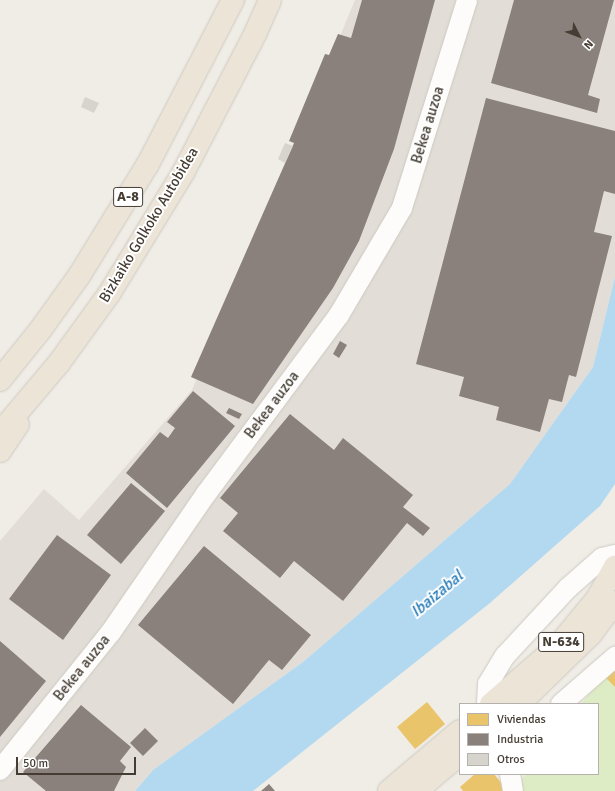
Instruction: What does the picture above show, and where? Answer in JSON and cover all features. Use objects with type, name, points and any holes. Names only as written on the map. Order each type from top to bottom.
[{"type":"highway","name":"A-8","points":[[0,380],[42,329],[79,276],[140,177],[233,0]]},
{"type":"highway","name":"Bizkaiko Golkoko Autobidea","points":[[0,433],[59,363],[109,294],[183,173],[255,34],[270,0]]},
{"type":"highway","points":[[0,451],[59,363]]},
{"type":"highway","name":"N-634","points":[[492,703],[558,646],[597,600],[615,567]]},
{"type":"highway","name":"N-634","points":[[520,703],[590,635],[615,602]]},
{"type":"highway","points":[[389,791],[459,731]]},
{"type":"highway","points":[[416,791],[459,755]]},
{"type":"street","name":"Bekea auzoa","points":[[0,770],[111,632],[206,494],[339,314],[402,208],[467,0]]},
{"type":"street","points":[[486,703],[488,684],[505,656],[568,588],[602,558],[615,555]]},
{"type":"street","points":[[562,703],[615,656]]},
{"type":"street","points":[[510,775],[513,791]]},
{"type":"shaded area","points":[[355,0],[615,0],[615,277],[593,367],[510,484],[303,662],[153,770],[135,791],[0,791],[0,541],[44,489],[79,520],[192,390]]},
{"type":"green space","points":[[615,662],[615,791],[513,791],[525,775],[599,775],[599,703],[582,703]]},
{"type":"water","name":"Ibaizabal","points":[[615,277],[615,484],[600,506],[490,603],[253,791],[135,791],[153,770],[303,662],[510,484],[593,367]]},
{"type":"building: Viviendas","points":[[615,670],[615,687],[606,678]]},
{"type":"building: Viviendas","points":[[427,702],[445,724],[415,749],[397,727]]},
{"type":"building: Viviendas","points":[[474,775],[495,775],[508,791],[463,791],[460,787]]},
{"type":"building: Industria","points":[[362,0],[435,0],[394,149],[359,241],[333,288],[253,404],[191,377],[294,143],[289,141],[325,54],[329,55],[338,34],[351,38]]},
{"type":"building: Industria","points":[[514,0],[614,0],[588,95],[600,99],[597,113],[491,83]]},
{"type":"building: Industria","points":[[486,98],[615,131],[615,194],[604,191],[594,232],[612,236],[576,377],[569,375],[562,402],[549,399],[540,432],[496,420],[499,407],[459,396],[464,377],[416,364]]},
{"type":"building: Industria","points":[[340,341],[347,345],[339,358],[333,354]]},
{"type":"building: Industria","points":[[193,391],[235,426],[167,508],[126,473],[160,432],[168,438],[175,428],[167,422]]},
{"type":"building: Industria","points":[[229,408],[242,414],[239,419],[226,413]]},
{"type":"building: Industria","points":[[290,414],[334,450],[343,438],[413,495],[403,507],[430,528],[423,536],[407,523],[343,601],[294,561],[280,578],[223,531],[238,513],[220,498]]},
{"type":"building: Industria","points":[[131,483],[165,511],[121,564],[87,535]]},
{"type":"building: Industria","points":[[57,535],[111,575],[63,640],[9,599]]},
{"type":"building: Industria","points":[[204,546],[311,635],[282,670],[269,660],[233,704],[138,625]]},
{"type":"building: Industria","points":[[0,641],[46,681],[0,737]]},
{"type":"building: Industria","points":[[81,705],[131,747],[120,761],[126,767],[114,791],[46,791],[23,772]]},
{"type":"building: Industria","points":[[145,728],[158,741],[143,756],[130,743]]},
{"type":"building: Industria","points":[[269,784],[275,791],[261,791]]},
{"type":"building: Otros","points":[[85,97],[99,103],[94,113],[81,107]]},
{"type":"building: Otros","points":[[285,143],[293,146],[285,163],[278,159]]}]
